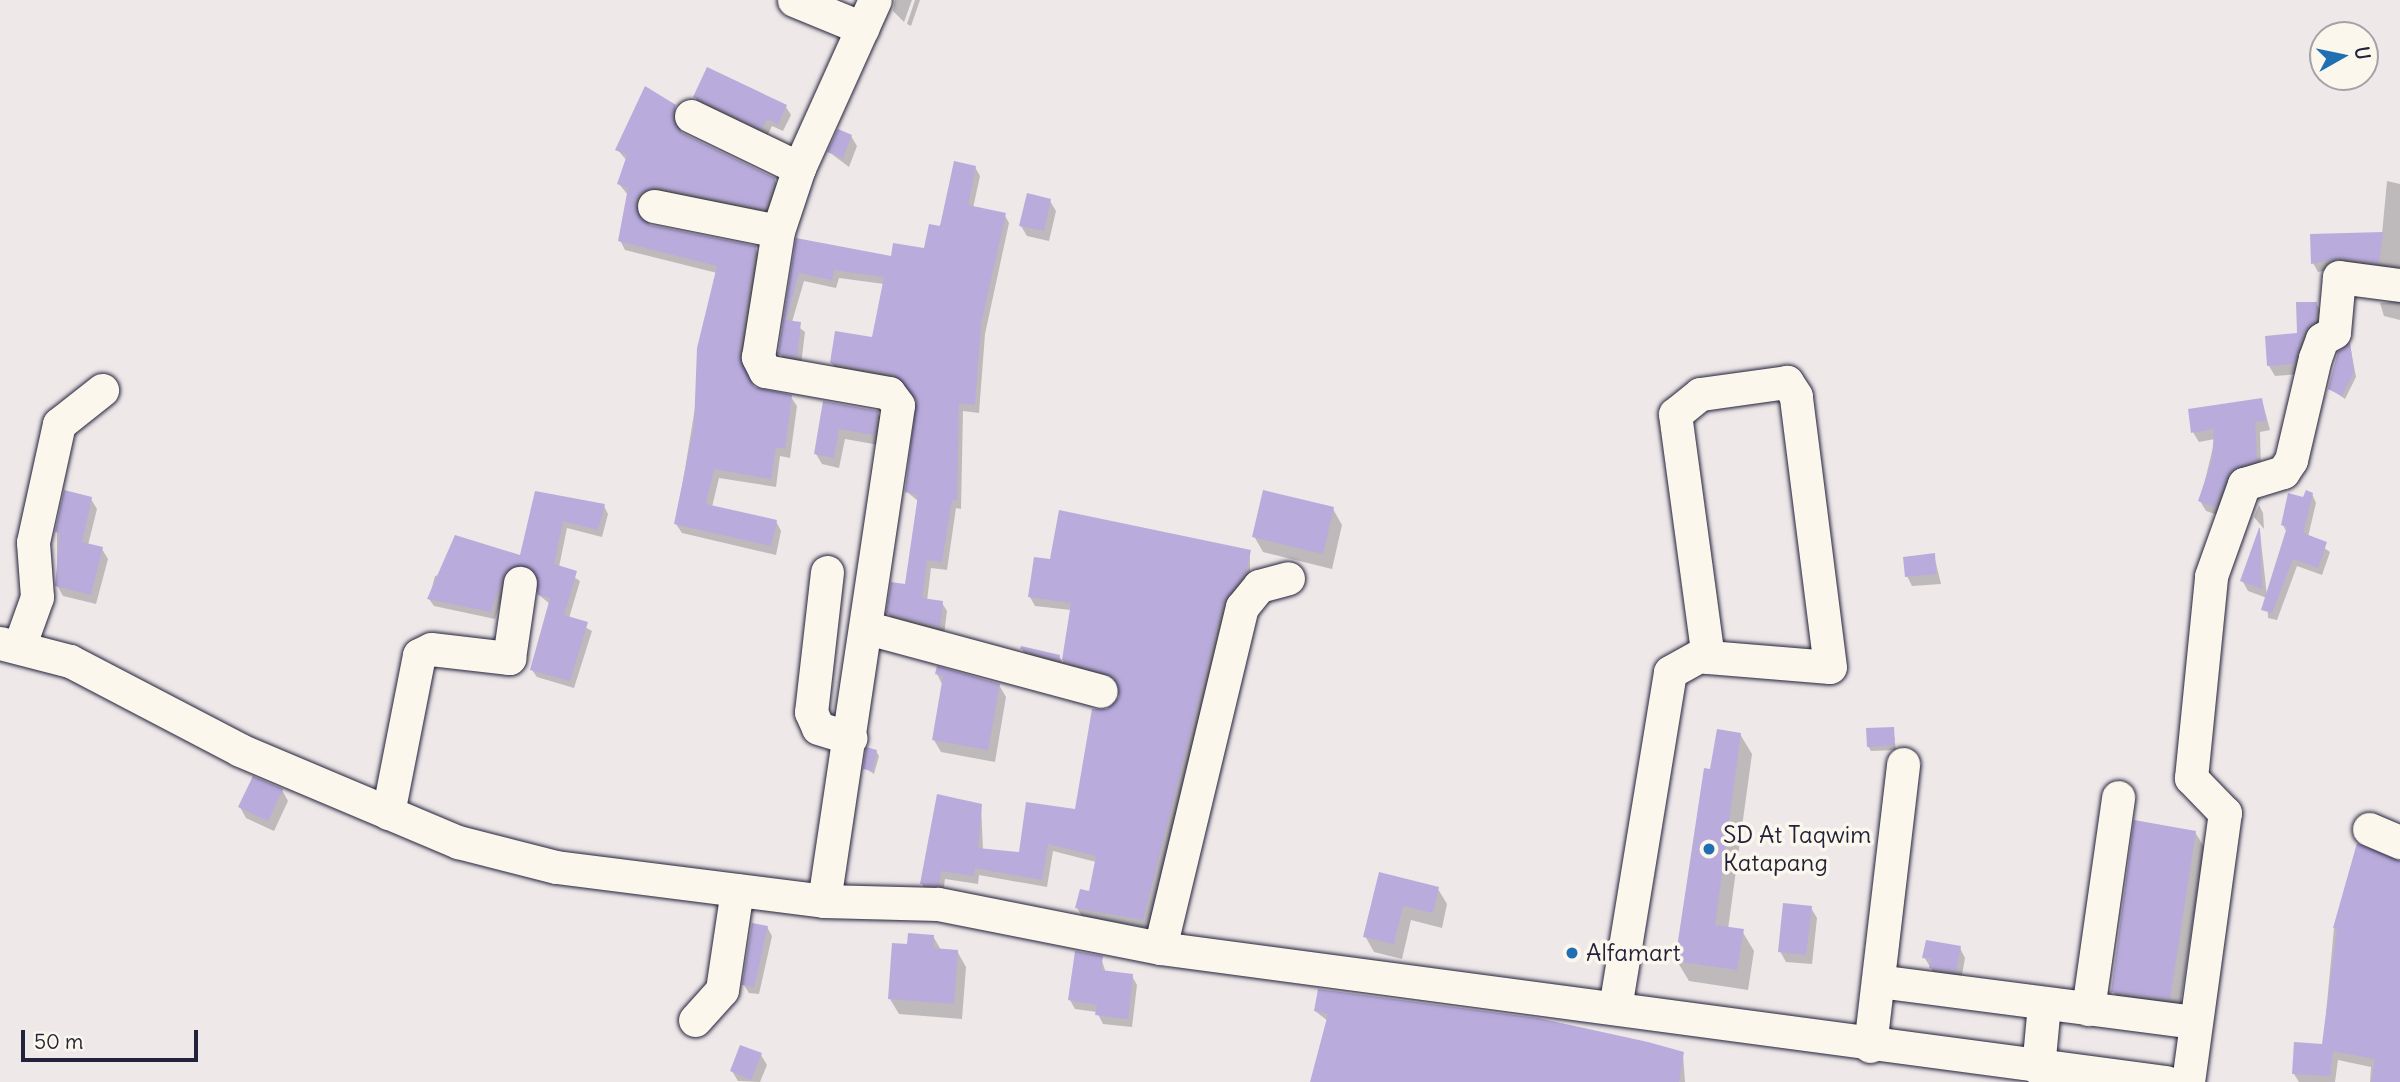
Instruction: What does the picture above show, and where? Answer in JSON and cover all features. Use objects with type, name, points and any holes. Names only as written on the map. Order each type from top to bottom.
[{"type":"street","points":[[794,0],[869,14],[799,168],[778,231],[759,365],[765,371],[889,393],[898,405],[868,628],[824,901]]},
{"type":"street","points":[[691,116],[799,168]]},
{"type":"street","points":[[654,206],[778,231]]},
{"type":"street","points":[[2188,1082],[2225,813],[2191,778],[2211,576],[2244,484],[2283,472],[2291,460],[2315,358],[2322,339],[2334,332],[2339,277],[2400,285]]},
{"type":"street","points":[[1615,1008],[1670,672],[1708,657],[1830,667],[1796,396],[1787,382],[1700,394],[1675,414],[1708,657]]},
{"type":"street","points":[[102,390],[59,424],[33,542],[37,597],[10,645],[112,679],[240,750],[458,842],[556,867],[824,901],[938,904],[1160,948],[1615,1008],[2125,1080],[2166,1082]]},
{"type":"street","points":[[827,572],[811,712],[818,728],[850,738]]},
{"type":"street","points":[[1160,948],[1242,607],[1259,586],[1288,578]]},
{"type":"street","points":[[388,813],[419,655],[431,649],[509,658],[520,583]]},
{"type":"street","points":[[868,628],[1101,691]]},
{"type":"street","points":[[1870,1046],[1903,764]]},
{"type":"street","points":[[2088,1009],[2118,797]]},
{"type":"street","points":[[2369,829],[2400,842]]},
{"type":"street","points":[[695,1020],[722,990],[737,890]]},
{"type":"street","points":[[1878,981],[2044,1005],[2195,1022]]},
{"type":"street","points":[[2038,1068],[2044,1005]]},
{"type":"building","points":[[707,67],[787,105],[778,124],[767,119],[762,129],[693,97]]},
{"type":"building","points":[[645,86],[676,105],[672,118],[682,133],[775,178],[765,209],[657,187],[640,193],[635,203],[650,225],[756,246],[739,355],[754,387],[792,395],[785,449],[776,447],[771,479],[714,469],[706,504],[777,520],[771,546],[674,524],[694,426],[697,348],[717,266],[618,241],[628,188],[617,184],[627,155],[615,150]]},
{"type":"building","points":[[838,129],[852,135],[843,158],[827,152]]},
{"type":"building","points":[[954,161],[976,166],[968,205],[1006,213],[981,324],[975,405],[959,403],[957,501],[952,500],[942,562],[927,560],[922,598],[943,601],[940,627],[886,613],[891,582],[905,584],[918,495],[905,492],[916,400],[893,374],[830,363],[835,331],[872,337],[884,277],[834,270],[832,280],[799,273],[786,320],[801,322],[797,357],[778,354],[796,238],[891,256],[893,243],[924,248],[929,224],[940,226]]},
{"type":"building","points":[[1027,193],[1051,199],[1044,231],[1019,226]]},
{"type":"building","points":[[2383,232],[2379,263],[2341,258],[2311,264],[2310,234]]},
{"type":"building","points":[[2296,302],[2317,302],[2316,320],[2304,332],[2294,364],[2267,366],[2265,336],[2297,333]]},
{"type":"building","points":[[2350,342],[2354,372],[2342,396],[2328,389],[2338,352]]},
{"type":"building","points":[[2262,398],[2266,421],[2255,422],[2257,460],[2230,471],[2215,507],[2198,501],[2212,460],[2214,429],[2191,433],[2188,409]]},
{"type":"building","points":[[823,401],[878,411],[874,435],[839,429],[834,458],[814,454]]},
{"type":"building","points":[[64,490],[92,497],[82,542],[103,547],[91,595],[55,586],[60,533],[55,532]]},
{"type":"building","points":[[1263,490],[1334,507],[1323,554],[1252,537]]},
{"type":"building","points":[[2306,490],[2313,493],[2303,533],[2327,542],[2318,568],[2293,559],[2272,613],[2261,610],[2287,527],[2281,525],[2288,493],[2303,497]]},
{"type":"building","points":[[535,491],[605,504],[598,530],[563,521],[554,564],[577,571],[564,615],[588,622],[570,681],[530,670],[550,598],[538,595],[531,568],[505,571],[491,612],[427,599],[455,535],[520,555]]},
{"type":"building","points":[[1059,510],[1251,550],[1246,573],[1223,603],[1143,920],[1075,908],[1080,889],[1089,891],[1096,856],[1048,844],[1042,880],[975,868],[974,876],[941,871],[939,885],[920,884],[937,794],[982,804],[978,848],[1019,852],[1026,802],[1075,809],[1092,709],[1107,709],[1119,697],[1114,677],[1062,660],[1071,603],[1028,597],[1034,557],[1050,559]]},
{"type":"building","points":[[2260,528],[2262,589],[2240,581]]},
{"type":"building","points":[[1935,553],[1936,574],[1905,577],[1903,557]]},
{"type":"building","points":[[1021,646],[1060,655],[1059,660],[1020,649]]},
{"type":"building","points":[[937,666],[1000,684],[988,750],[932,740],[943,676],[935,674]]},
{"type":"building","points":[[1894,727],[1895,745],[1867,747],[1866,728]]},
{"type":"building","name":"SD At Taqwim Katapang","points":[[1717,729],[1741,733],[1715,925],[1744,929],[1737,970],[1675,961],[1704,768],[1710,769]]},
{"type":"building","points":[[866,747],[877,750],[872,771],[863,769]]},
{"type":"building","points":[[253,776],[283,789],[268,821],[238,807]]},
{"type":"building","points":[[2134,820],[2196,831],[2170,999],[2111,992]]},
{"type":"building","points":[[2357,843],[2400,861],[2400,1082],[2371,1082],[2375,1059],[2333,1051],[2330,1076],[2292,1074],[2294,1042],[2322,1044],[2337,929],[2333,928]]},
{"type":"building","points":[[1379,872],[1439,887],[1433,913],[1403,906],[1394,944],[1363,937]]},
{"type":"building","points":[[1783,903],[1812,906],[1806,955],[1778,952]]},
{"type":"building","points":[[752,923],[768,926],[754,987],[742,985]]},
{"type":"building","points":[[908,933],[934,935],[933,948],[958,950],[954,1004],[888,999],[892,943],[907,944]]},
{"type":"building","points":[[1926,940],[1961,946],[1956,972],[1929,968],[1931,959],[1922,958]]},
{"type":"building","points":[[1075,951],[1103,956],[1101,970],[1133,974],[1128,1019],[1095,1015],[1097,1005],[1068,1000]]},
{"type":"building","points":[[1318,989],[1538,1018],[1648,1042],[1684,1052],[1679,1082],[1310,1082],[1328,1014],[1314,1011]]},
{"type":"building","points":[[740,1045],[762,1053],[751,1080],[730,1071]]},
{"type":"place","name":"SD At Taqwim Katapang","points":[[1709,849]]},
{"type":"place","name":"Alfamart","points":[[1572,953]]}]
